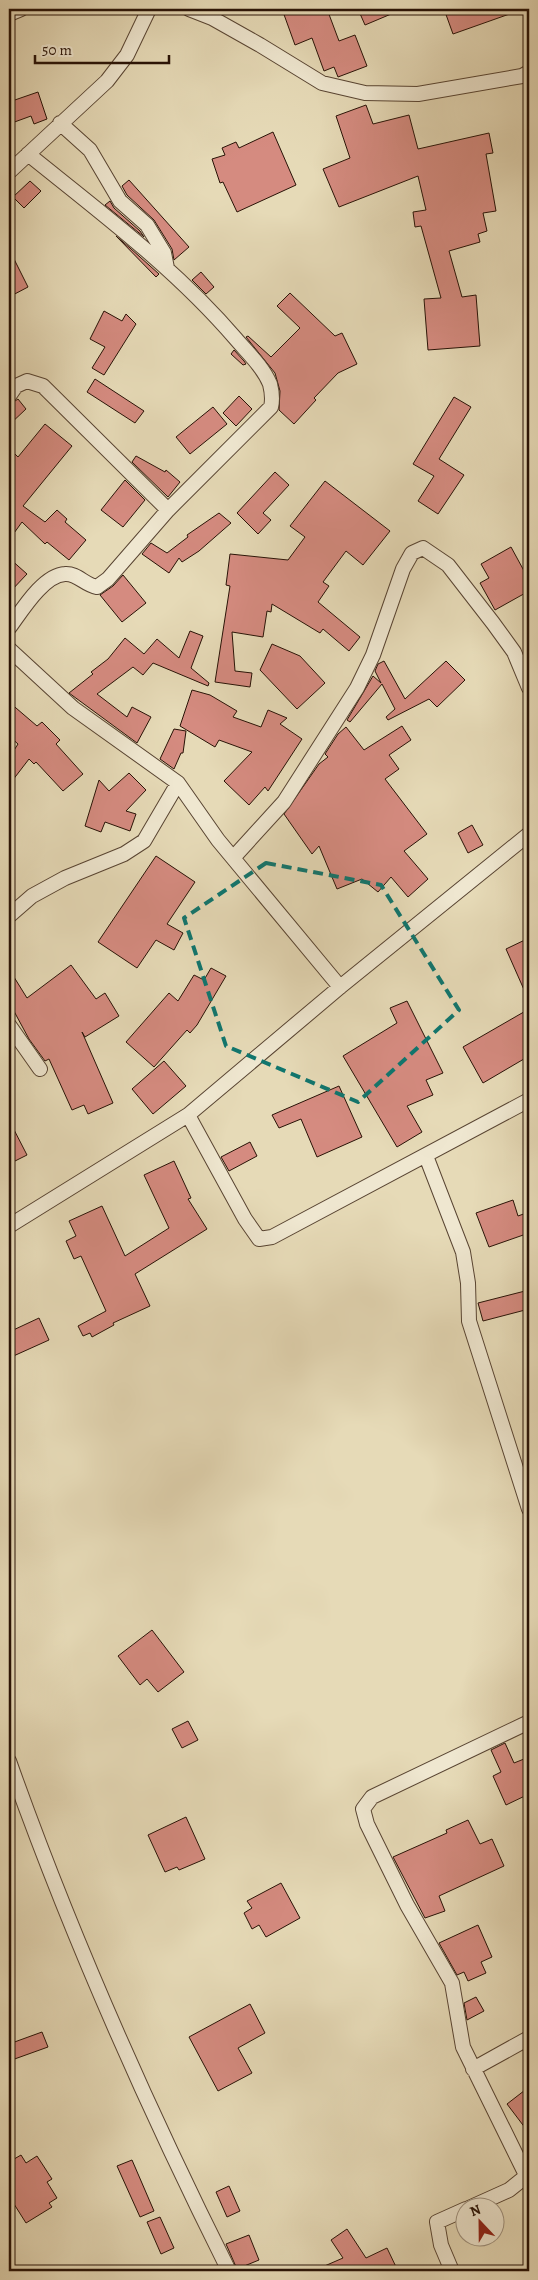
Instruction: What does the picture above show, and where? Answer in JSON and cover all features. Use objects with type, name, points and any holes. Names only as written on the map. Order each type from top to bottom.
[{"type":"street","points":[[9,14],[21,9]]},
{"type":"street","points":[[9,172],[107,81],[122,61],[149,9]]},
{"type":"street","points":[[189,9],[212,18],[252,40],[322,83],[365,93],[418,94],[522,76],[529,72]]},
{"type":"street","points":[[60,123],[90,150],[120,201],[147,226],[164,253],[166,268]]},
{"type":"street","points":[[9,628],[39,589],[64,574],[75,576],[88,586],[97,587],[108,579],[168,510],[271,407],[273,398],[270,384],[258,364],[198,296],[28,154]]},
{"type":"street","points":[[9,396],[16,386],[27,381],[43,386],[168,510]]},
{"type":"street","points":[[233,858],[284,802],[357,688],[373,655],[404,569],[412,554],[423,548],[448,565],[514,652],[529,688]]},
{"type":"street","points":[[9,649],[73,708],[178,783],[218,840],[340,987]]},
{"type":"street","points":[[9,916],[32,896],[65,878],[124,854],[144,841],[178,783]]},
{"type":"street","points":[[9,1226],[188,1114],[340,987],[529,834]]},
{"type":"street","points":[[9,1024],[40,1069]]},
{"type":"street","points":[[188,1114],[245,1219],[259,1239],[272,1236],[529,1100]]},
{"type":"street","points":[[426,1156],[464,1252],[468,1283],[469,1321],[529,1509]]},
{"type":"street","points":[[491,2198],[509,2190],[528,2174],[473,2069],[464,2047],[452,1983],[407,1905],[368,1824],[363,1809],[372,1797],[529,1722]]},
{"type":"street","points":[[9,1761],[54,1882],[117,2036],[171,2154],[229,2271]]},
{"type":"street","points":[[473,2069],[529,2038]]},
{"type":"street","points":[[452,2271],[442,2244],[437,2222],[456,2213]]},
{"type":"highlighted area","points":[[266,863],[381,885],[459,1010],[358,1102],[226,1046],[184,918]]},
{"type":"building","points":[[282,9],[327,9],[339,41],[355,35],[367,66],[338,77],[334,67],[324,71],[312,38],[295,45]]},
{"type":"building","points":[[358,9],[403,9],[365,25]]},
{"type":"building","points":[[444,9],[518,9],[518,11],[453,34]]},
{"type":"building","points":[[38,92],[47,119],[34,124],[31,116],[9,124],[9,102]]},
{"type":"building","points":[[366,105],[373,124],[409,115],[418,149],[489,133],[493,153],[486,154],[496,211],[483,213],[487,231],[478,234],[480,242],[449,251],[462,297],[476,295],[480,346],[428,350],[424,299],[441,298],[421,226],[415,227],[413,212],[426,210],[418,176],[339,207],[323,169],[350,158],[336,116]]},
{"type":"building","points":[[273,132],[296,185],[237,212],[223,182],[220,183],[212,159],[225,155],[222,148],[236,142],[239,148]]},
{"type":"building","points":[[129,180],[189,247],[174,260],[172,249],[154,220],[127,195],[122,186]]},
{"type":"building","points":[[30,181],[41,191],[24,208],[13,197]]},
{"type":"building","points":[[110,201],[114,208],[140,231],[144,237],[105,205]]},
{"type":"building","points":[[116,236],[130,248],[159,274],[156,277]]},
{"type":"building","points":[[9,249],[28,287],[9,297]]},
{"type":"building","points":[[201,272],[214,287],[206,294],[192,280]]},
{"type":"building","points":[[290,293],[335,336],[342,333],[357,364],[338,373],[314,398],[316,400],[294,424],[279,410],[280,391],[275,373],[246,337],[248,336],[271,357],[300,328],[277,306]]},
{"type":"building","points":[[104,311],[122,321],[126,314],[136,324],[104,375],[92,368],[105,347],[90,339]]},
{"type":"building","points":[[234,350],[246,364],[243,365],[231,354]]},
{"type":"building","points":[[95,379],[144,411],[135,423],[87,392]]},
{"type":"building","points":[[239,396],[252,409],[236,426],[223,413]]},
{"type":"building","points":[[454,397],[471,407],[439,459],[464,475],[438,514],[418,501],[434,476],[413,464]]},
{"type":"building","points":[[18,399],[26,409],[9,425],[9,405]]},
{"type":"building","points":[[213,407],[227,424],[190,454],[176,437]]},
{"type":"building","points":[[45,424],[72,446],[23,506],[45,522],[57,510],[67,519],[65,522],[86,540],[69,560],[47,542],[45,544],[22,522],[9,540],[9,448],[18,457]]},
{"type":"building","points":[[136,456],[165,472],[166,470],[180,482],[168,497],[132,462]]},
{"type":"building","points":[[275,472],[289,485],[263,513],[271,520],[258,534],[237,513]]},
{"type":"building","points":[[125,480],[145,500],[123,527],[101,510]]},
{"type":"building","points":[[325,481],[390,531],[363,565],[346,551],[323,582],[329,586],[318,602],[360,637],[349,651],[323,629],[320,633],[272,604],[271,612],[267,611],[263,637],[232,632],[235,671],[252,673],[250,687],[215,682],[230,586],[226,585],[230,554],[288,560],[305,537],[290,526]]},
{"type":"building","points":[[219,513],[231,523],[199,551],[182,562],[179,558],[169,573],[142,554],[151,543],[167,553],[188,537],[187,535]]},
{"type":"building","points":[[511,547],[529,580],[529,591],[495,610],[480,583],[489,578],[481,564]]},
{"type":"building","points":[[9,558],[27,574],[9,593]]},
{"type":"building","points":[[123,575],[146,603],[122,622],[100,595],[113,586]]},
{"type":"building","points":[[190,631],[203,636],[191,668],[209,683],[208,686],[153,663],[143,675],[133,667],[97,694],[127,717],[132,707],[151,717],[137,743],[69,693],[93,674],[91,672],[108,659],[125,638],[144,654],[157,639],[179,658]]},
{"type":"building","points":[[272,644],[300,656],[325,683],[297,709],[260,670]]},
{"type":"building","points":[[384,661],[405,699],[446,661],[465,680],[437,707],[429,699],[388,720],[386,717],[395,709],[382,684],[350,722],[347,720],[373,676],[381,683],[375,671],[378,664]]},
{"type":"building","points":[[192,690],[210,695],[237,711],[233,717],[261,727],[268,710],[287,718],[280,724],[302,739],[268,791],[265,787],[249,805],[224,781],[252,752],[219,740],[215,747],[180,726]]},
{"type":"building","points":[[9,702],[37,726],[42,722],[60,740],[56,744],[83,774],[63,791],[36,762],[34,764],[29,759],[9,785],[9,758],[18,744],[9,736]]},
{"type":"building","points":[[402,726],[411,740],[389,755],[399,769],[385,779],[427,834],[404,851],[428,879],[408,897],[391,877],[378,892],[362,879],[337,889],[319,846],[312,854],[284,814],[319,764],[328,757],[325,754],[338,734],[346,727],[364,750]]},
{"type":"building","points":[[174,729],[186,731],[183,753],[181,753],[174,769],[160,759]]},
{"type":"building","points":[[129,773],[146,790],[126,811],[136,814],[130,831],[105,822],[101,832],[85,826],[99,780],[109,791]]},
{"type":"building","points":[[472,825],[483,845],[468,853],[458,833]]},
{"type":"building","points":[[156,856],[195,882],[167,924],[183,933],[174,950],[156,940],[137,968],[98,942]]},
{"type":"building","points":[[529,938],[529,1001],[506,949]]},
{"type":"building","points":[[71,965],[96,999],[105,993],[119,1016],[85,1037],[82,1032],[113,1103],[88,1114],[84,1105],[72,1110],[49,1059],[45,1061],[29,1039],[9,1002],[9,969],[27,998]]},
{"type":"building","points":[[211,968],[226,976],[197,1025],[190,1033],[187,1030],[154,1067],[126,1042],[169,993],[178,1001],[194,975],[204,980]]},
{"type":"building","points":[[407,1001],[443,1073],[426,1080],[433,1095],[407,1106],[422,1132],[397,1147],[343,1056],[397,1023],[390,1008]]},
{"type":"building","points":[[529,1009],[529,1056],[483,1083],[463,1047]]},
{"type":"building","points":[[164,1061],[186,1086],[153,1114],[132,1089]]},
{"type":"building","points":[[339,1086],[362,1137],[317,1157],[301,1119],[279,1128],[272,1115]]},
{"type":"building","points":[[9,1120],[27,1155],[9,1164]]},
{"type":"building","points":[[250,1142],[257,1156],[229,1171],[221,1157]]},
{"type":"building","points":[[174,1161],[191,1198],[188,1199],[207,1229],[135,1274],[150,1306],[113,1323],[114,1325],[92,1337],[90,1333],[83,1336],[78,1326],[106,1311],[81,1256],[74,1259],[66,1241],[76,1236],[69,1221],[102,1206],[125,1256],[169,1228],[144,1175]]},
{"type":"building","points":[[513,1200],[518,1216],[529,1212],[529,1233],[489,1247],[476,1213]]},
{"type":"building","points":[[529,1290],[529,1309],[483,1321],[478,1303]]},
{"type":"building","points":[[39,1318],[49,1340],[9,1358],[9,1332]]},
{"type":"building","points":[[152,1630],[184,1672],[158,1692],[147,1679],[140,1685],[118,1656]]},
{"type":"building","points":[[188,1721],[198,1740],[182,1748],[172,1729]]},
{"type":"building","points":[[505,1743],[514,1763],[529,1757],[529,1794],[506,1805],[493,1776],[501,1772],[491,1750]]},
{"type":"building","points":[[186,1817],[205,1859],[179,1870],[177,1867],[165,1872],[148,1835]]},
{"type":"building","points":[[468,1820],[480,1844],[492,1839],[504,1866],[439,1896],[445,1911],[425,1918],[393,1857],[447,1833],[446,1830]]},
{"type":"building","points":[[281,1883],[300,1918],[266,1937],[259,1925],[252,1929],[244,1913],[252,1908],[247,1901]]},
{"type":"building","points":[[478,1925],[492,1957],[481,1962],[486,1973],[468,1981],[464,1972],[457,1975],[439,1943]]},
{"type":"building","points":[[476,1997],[484,2011],[467,2020],[464,2003]]},
{"type":"building","points":[[250,2004],[265,2033],[238,2048],[252,2073],[218,2091],[189,2037]]},
{"type":"building","points":[[42,2032],[48,2047],[9,2061],[9,2044]]},
{"type":"building","points":[[529,2087],[529,2133],[507,2104]]},
{"type":"building","points":[[21,2155],[26,2163],[37,2156],[52,2179],[47,2182],[57,2198],[49,2203],[52,2207],[26,2223],[14,2204],[9,2207],[9,2162]]},
{"type":"building","points":[[132,2160],[154,2211],[140,2217],[117,2166]]},
{"type":"building","points":[[229,2186],[240,2211],[227,2217],[216,2192]]},
{"type":"building","points":[[160,2217],[174,2248],[161,2254],[147,2222]]},
{"type":"building","points":[[347,2229],[366,2258],[387,2248],[398,2271],[313,2271],[343,2258],[331,2240]]},
{"type":"building","points":[[249,2235],[259,2260],[237,2269],[226,2244]]}]
